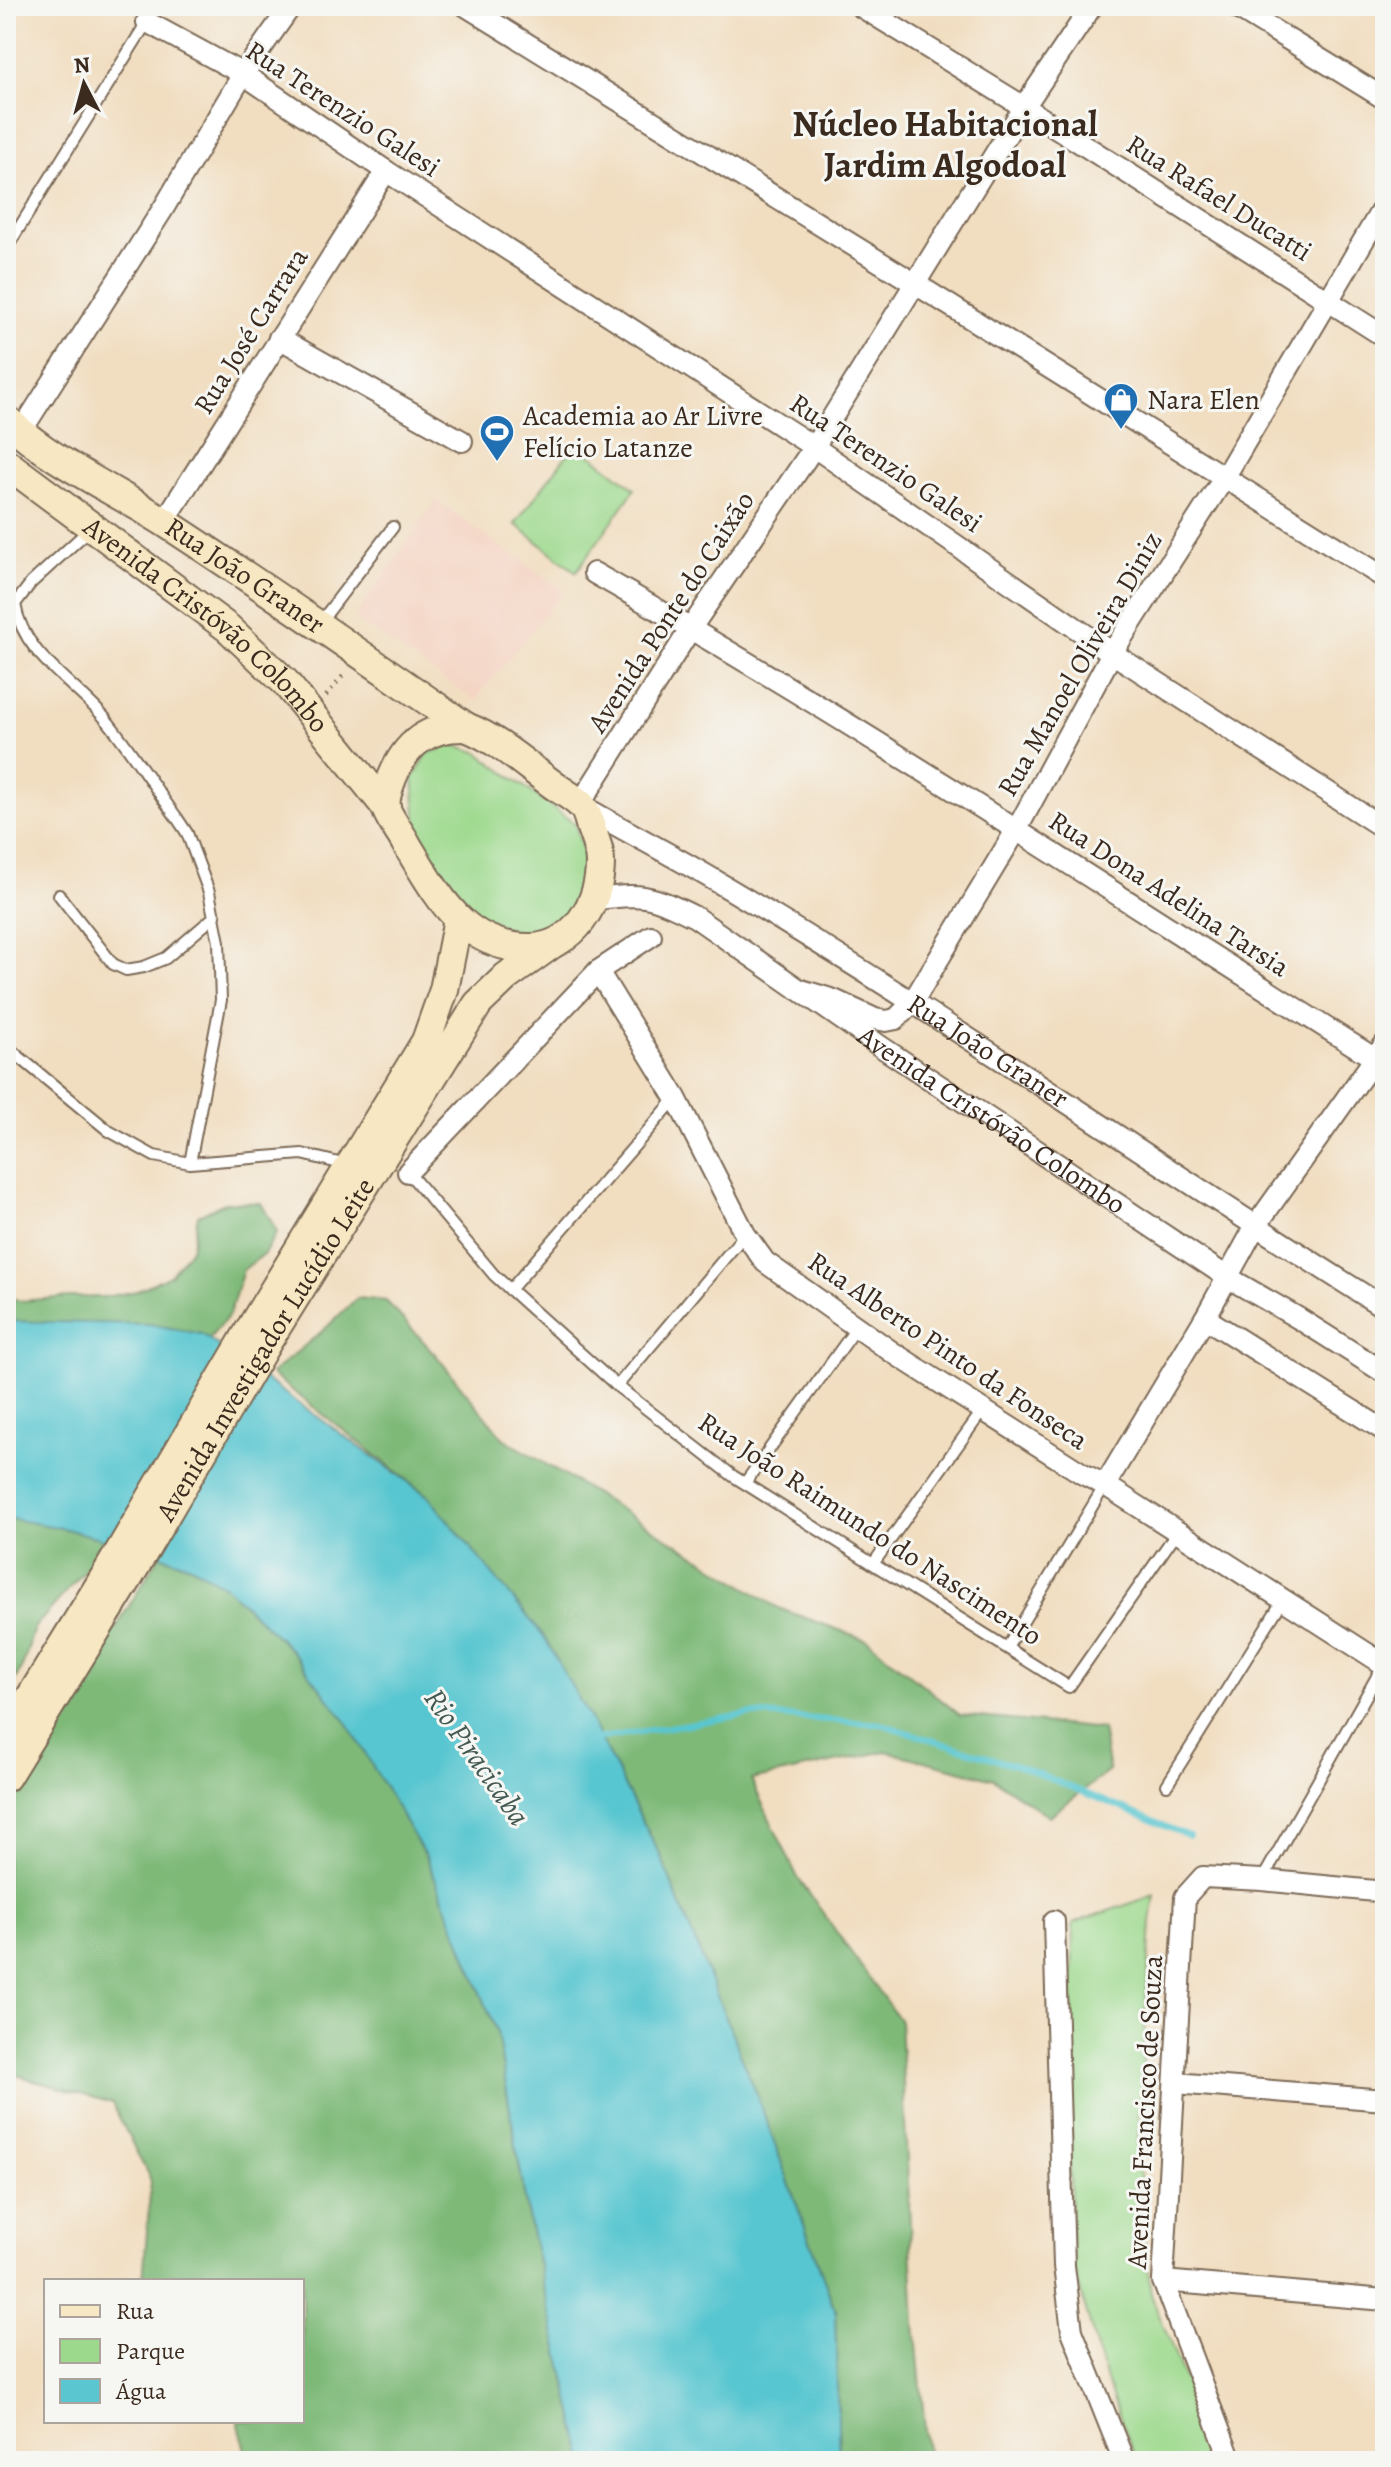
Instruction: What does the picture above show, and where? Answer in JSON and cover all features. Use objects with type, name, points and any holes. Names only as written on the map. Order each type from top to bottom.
[{"type":"main road","name":"Rua João Graner","points":[[13,426],[60,462],[164,522],[466,727]]},
{"type":"main road","name":"Avenida Cristóvão Colombo","points":[[6,463],[228,628],[285,682],[386,807]]},
{"type":"main road","points":[[466,727],[487,736],[582,806],[600,859],[593,900],[583,919],[561,940],[540,948],[505,945],[476,934],[458,919],[438,897],[386,807],[397,766],[411,746],[441,728],[466,727]]},
{"type":"main road","name":"Avenida Investigador Lucídio Leite","points":[[6,1777],[118,1575],[260,1332],[349,1166],[426,1041],[444,990],[458,919]]},
{"type":"main road","name":"Avenida Investigador Lucídio Leite","points":[[260,1332],[478,1004],[506,977],[552,944]]},
{"type":"main road","name":"Avenida Investigador Lucídio Leite","points":[[6,1737],[118,1575]]},
{"type":"street","points":[[13,426],[163,209],[243,74],[291,6]]},
{"type":"street","points":[[466,6],[1385,578]]},
{"type":"street","name":"Rua Rafael Ducatti","points":[[860,6],[1385,337]]},
{"type":"street","name":"Avenida Ponte do Caixão","points":[[582,806],[691,628],[814,447],[1024,107],[1092,6]]},
{"type":"street","points":[[1234,6],[1385,99]]},
{"type":"street","name":"Rua Terenzio Galesi","points":[[147,22],[243,74],[386,171],[814,447],[1112,653],[1385,829]]},
{"type":"street","name":"Rua José Carrara","points":[[164,522],[386,171]]},
{"type":"street","name":"Rua Manoel Oliveira Diniz","points":[[912,1003],[1017,829],[1112,653],[1224,478],[1385,204]]},
{"type":"street","points":[[279,338],[462,441]]},
{"type":"street","name":"Rua Dona Adelina Tarsia","points":[[594,573],[691,628],[1382,1056]]},
{"type":"street","name":"Rua João Graner","points":[[582,806],[721,883],[1385,1308]]},
{"type":"street","name":"Avenida Cristóvão Colombo","points":[[593,900],[643,895],[695,917],[1227,1277],[1385,1373]]},
{"type":"street","points":[[408,1172],[598,971],[651,936]]},
{"type":"street","name":"Rua Alberto Pinto da Fonseca","points":[[598,971],[676,1098],[745,1234],[765,1262],[983,1410],[1384,1665]]},
{"type":"street","points":[[798,989],[886,1021],[896,1019],[912,1003]]},
{"type":"street","points":[[1105,1485],[1205,1318],[1255,1227],[1382,1056]]},
{"type":"street","points":[[1205,1318],[1385,1431]]},
{"type":"street","name":"Avenida Francisco de Souza","points":[[1231,2461],[1163,2281],[1185,1897],[1203,1877],[1262,1880]]},
{"type":"street","points":[[1262,1880],[1385,1892]]},
{"type":"street","points":[[1054,1921],[1064,2266],[1072,2331],[1124,2461]]},
{"type":"street","points":[[1175,2083],[1385,2100]]},
{"type":"street","points":[[1163,2281],[1385,2300]]},
{"type":"lane","points":[[6,249],[147,22]]},
{"type":"lane","points":[[92,527],[31,583],[15,604],[17,619],[39,652],[107,720],[187,833],[209,892],[219,942],[221,1000],[190,1163]]},
{"type":"lane","points":[[318,626],[393,527]]},
{"type":"lane","points":[[59,895],[113,964],[126,970],[166,958],[215,916]]},
{"type":"lane","points":[[6,1046],[109,1131],[154,1156],[190,1163],[302,1154],[349,1166]]},
{"type":"lane","points":[[510,1290],[676,1098]]},
{"type":"lane","name":"Rua João Raimundo do Nascimento","points":[[408,1172],[494,1275],[617,1386],[745,1483],[1069,1687],[1177,1532]]},
{"type":"lane","points":[[617,1386],[745,1234]]},
{"type":"lane","points":[[745,1483],[857,1327]]},
{"type":"lane","points":[[873,1564],[983,1410]]},
{"type":"lane","points":[[1007,1648],[1105,1485]]},
{"type":"lane","points":[[1167,1785],[1283,1600]]},
{"type":"lane","points":[[1262,1880],[1384,1665]]},
{"type":"path","points":[[312,714],[360,654]]},
{"type":"shaded area","points":[[436,500],[564,591],[475,701],[354,618]]},
{"type":"green space","points":[[576,443],[635,489],[576,572],[515,524]]},
{"type":"green space","points":[[454,745],[477,752],[575,824],[584,853],[584,883],[570,914],[550,931],[520,934],[466,909],[433,869],[417,826],[413,778],[428,753]]},
{"type":"green space","points":[[227,1202],[261,1203],[277,1232],[264,1254],[243,1270],[229,1315],[209,1339],[6,1355],[6,1296],[20,1301],[104,1297],[137,1291],[170,1275],[191,1249],[198,1215]]},
{"type":"green space","points":[[357,1298],[386,1301],[435,1354],[503,1438],[778,1608],[867,1640],[960,1715],[1102,1729],[1109,1771],[1049,1816],[994,1779],[886,1751],[751,1780],[798,1878],[900,2021],[915,2324],[928,2461],[839,2461],[835,2310],[757,2095],[660,1855],[589,1717],[428,1496],[271,1374]]},
{"type":"green space","points":[[6,1508],[104,1539],[81,1575],[34,1628],[23,1665],[6,1696]]},
{"type":"green space","points":[[160,1555],[191,1566],[226,1587],[291,1650],[349,1724],[427,1859],[497,2032],[529,2222],[584,2461],[249,2461],[239,2423],[304,2423],[304,2279],[143,2279],[151,2181],[112,2103],[6,2072],[6,1808]]},
{"type":"green space","points":[[1155,1895],[1138,2142],[1143,2227],[1151,2294],[1217,2461],[1137,2461],[1106,2381],[1072,2261],[1073,1923]]},
{"type":"water","name":"Rio Piracicaba","points":[[6,1321],[150,1324],[202,1334],[428,1496],[543,1635],[660,1855],[757,2095],[835,2310],[839,2461],[584,2461],[529,2222],[497,2032],[427,1859],[348,1724],[291,1650],[226,1587],[191,1566],[160,1555],[66,1529],[6,1518]]},
{"type":"waterway","points":[[595,1739],[750,1714],[881,1724],[1027,1769],[1189,1836]]},
{"type":"place","name":"Nara Elen","points":[[1121,431]]},
{"type":"place","name":"Academia ao Ar Livre Felício Latanze","points":[[497,463]]},
{"type":"district","name":"Núcleo Habitacional Jardim Algodoal","points":[[945,144]]}]
